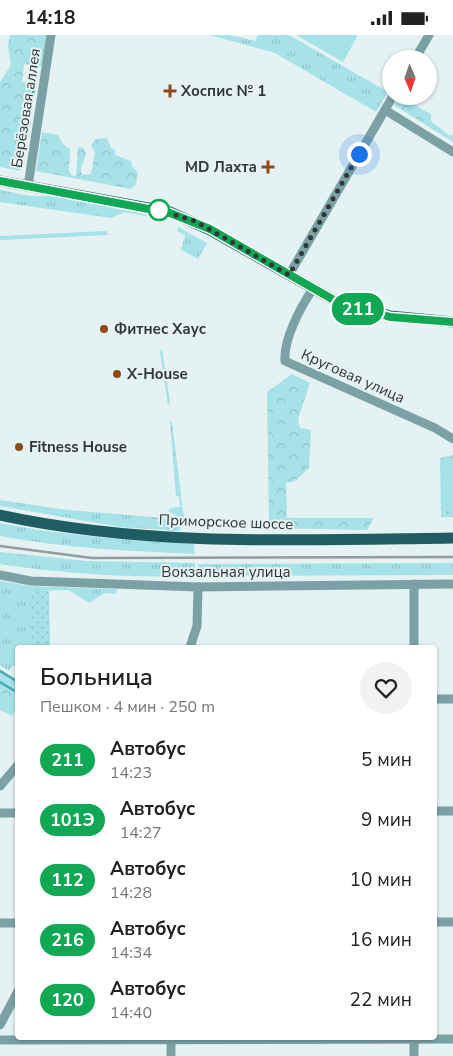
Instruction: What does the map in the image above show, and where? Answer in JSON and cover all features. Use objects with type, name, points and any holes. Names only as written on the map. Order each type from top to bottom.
[{"type":"main road","points":[[0,181],[170,213],[210,229],[332,299],[390,317],[453,322]]},
{"type":"main road","name":"Приморское шоссе","points":[[0,515],[40,524],[108,532],[194,537],[453,538]]},
{"type":"street","name":"Берёзовая аллея","points":[[28,186],[51,35]]},
{"type":"street","points":[[420,50],[429,35]]},
{"type":"street","points":[[289,275],[388,105]]},
{"type":"street","points":[[385,111],[453,152]]},
{"type":"street","name":"Круговая улица","points":[[313,289],[299,311],[284,351],[285,361],[435,428],[453,439]]},
{"type":"street","name":"Вокзальная улица","points":[[0,575],[31,581],[198,587],[453,585]]},
{"type":"street","points":[[414,585],[414,645]]},
{"type":"street","points":[[191,645],[197,626],[198,587]]},
{"type":"street","points":[[437,699],[453,699]]},
{"type":"street","points":[[0,785],[15,768]]},
{"type":"street","points":[[437,811],[453,811]]},
{"type":"street","points":[[0,813],[15,813]]},
{"type":"street","points":[[437,922],[453,922]]},
{"type":"street","points":[[0,923],[15,923]]},
{"type":"street","points":[[0,1025],[15,997]]},
{"type":"street","points":[[437,1039],[453,1039]]},
{"type":"street","points":[[0,1040],[15,1040]]},
{"type":"street","points":[[171,1040],[171,1056]]},
{"type":"street","points":[[414,1040],[414,1056]]},
{"type":"green space","points":[[10,35],[47,35],[42,67],[24,64],[22,82],[35,84],[27,134],[21,153],[20,171],[0,167],[0,82],[11,65],[8,46]]},
{"type":"green space","points":[[209,35],[230,35],[255,41],[258,35],[289,35],[382,89],[382,102],[376,112],[275,53]]},
{"type":"green space","points":[[296,35],[358,35],[343,62]]},
{"type":"green space","points":[[394,105],[414,105],[431,114],[431,121],[450,136],[453,135],[453,142]]},
{"type":"green space","points":[[42,132],[58,135],[63,144],[70,149],[69,170],[71,175],[76,176],[78,147],[84,148],[86,154],[81,168],[82,175],[91,174],[95,153],[91,145],[96,139],[107,138],[111,148],[115,150],[115,155],[131,161],[132,166],[138,173],[136,184],[131,189],[36,171]]},
{"type":"green space","points":[[0,190],[30,196],[56,196],[147,212],[146,216],[125,212],[111,218],[0,202]]},
{"type":"green space","points":[[178,227],[207,243],[198,259],[181,250],[185,235],[177,231]]},
{"type":"green space","points":[[106,231],[108,235],[0,240],[0,236]]},
{"type":"green space","points":[[162,349],[170,401],[168,405],[160,352]]},
{"type":"green space","points":[[292,374],[310,383],[298,419],[300,428],[311,430],[309,468],[295,481],[286,483],[287,518],[374,518],[367,530],[269,528],[267,392]]},
{"type":"green space","points":[[170,421],[172,422],[184,520],[168,511],[170,508],[180,507],[179,497],[176,496]]},
{"type":"green space","points":[[453,455],[453,517],[441,517],[440,458]]},
{"type":"green space","points":[[442,460],[453,460],[453,509],[442,509]]},
{"type":"green space","points":[[0,500],[68,510],[166,518],[181,528],[179,531],[120,527],[0,506]]},
{"type":"green space","points":[[0,523],[72,534],[194,544],[195,554],[97,548],[24,540],[0,536]]},
{"type":"green space","points":[[0,552],[87,561],[195,563],[195,576],[121,576],[24,567],[0,564]]},
{"type":"green space","points":[[453,563],[453,575],[198,576],[198,564]]},
{"type":"green space","points":[[0,581],[30,586],[117,589],[116,594],[105,593],[89,603],[69,590],[31,591],[31,645],[15,645],[15,666],[13,665],[9,671],[0,665]]},
{"type":"green space","points":[[31,590],[49,591],[50,645],[31,645]]},
{"type":"green space","points":[[0,669],[15,679],[15,702],[0,692]]},
{"type":"green space","points":[[0,692],[15,701],[15,711],[12,716],[0,710]]},
{"type":"waterway","points":[[27,129],[34,88]]},
{"type":"waterway","points":[[0,671],[15,680]]},
{"type":"waterway","points":[[0,682],[15,691]]},
{"type":"railway","points":[[0,546],[92,558],[453,557]]},
{"type":"bus line","name":"211","points":[[0,181],[170,213],[195,221],[332,299],[390,317],[453,322]]},
{"type":"place","name":"Хоспис № 1","points":[[170,91]]},
{"type":"place","name":"MD Лахта","points":[[268,167]]},
{"type":"place","name":"Фитнес Хаус","points":[[104,329]]},
{"type":"place","name":"X-House","points":[[117,374]]},
{"type":"place","name":"Fitness House","points":[[19,447]]},
{"type":"route","points":[[159,210],[195,221],[289,275],[359,154]]}]
